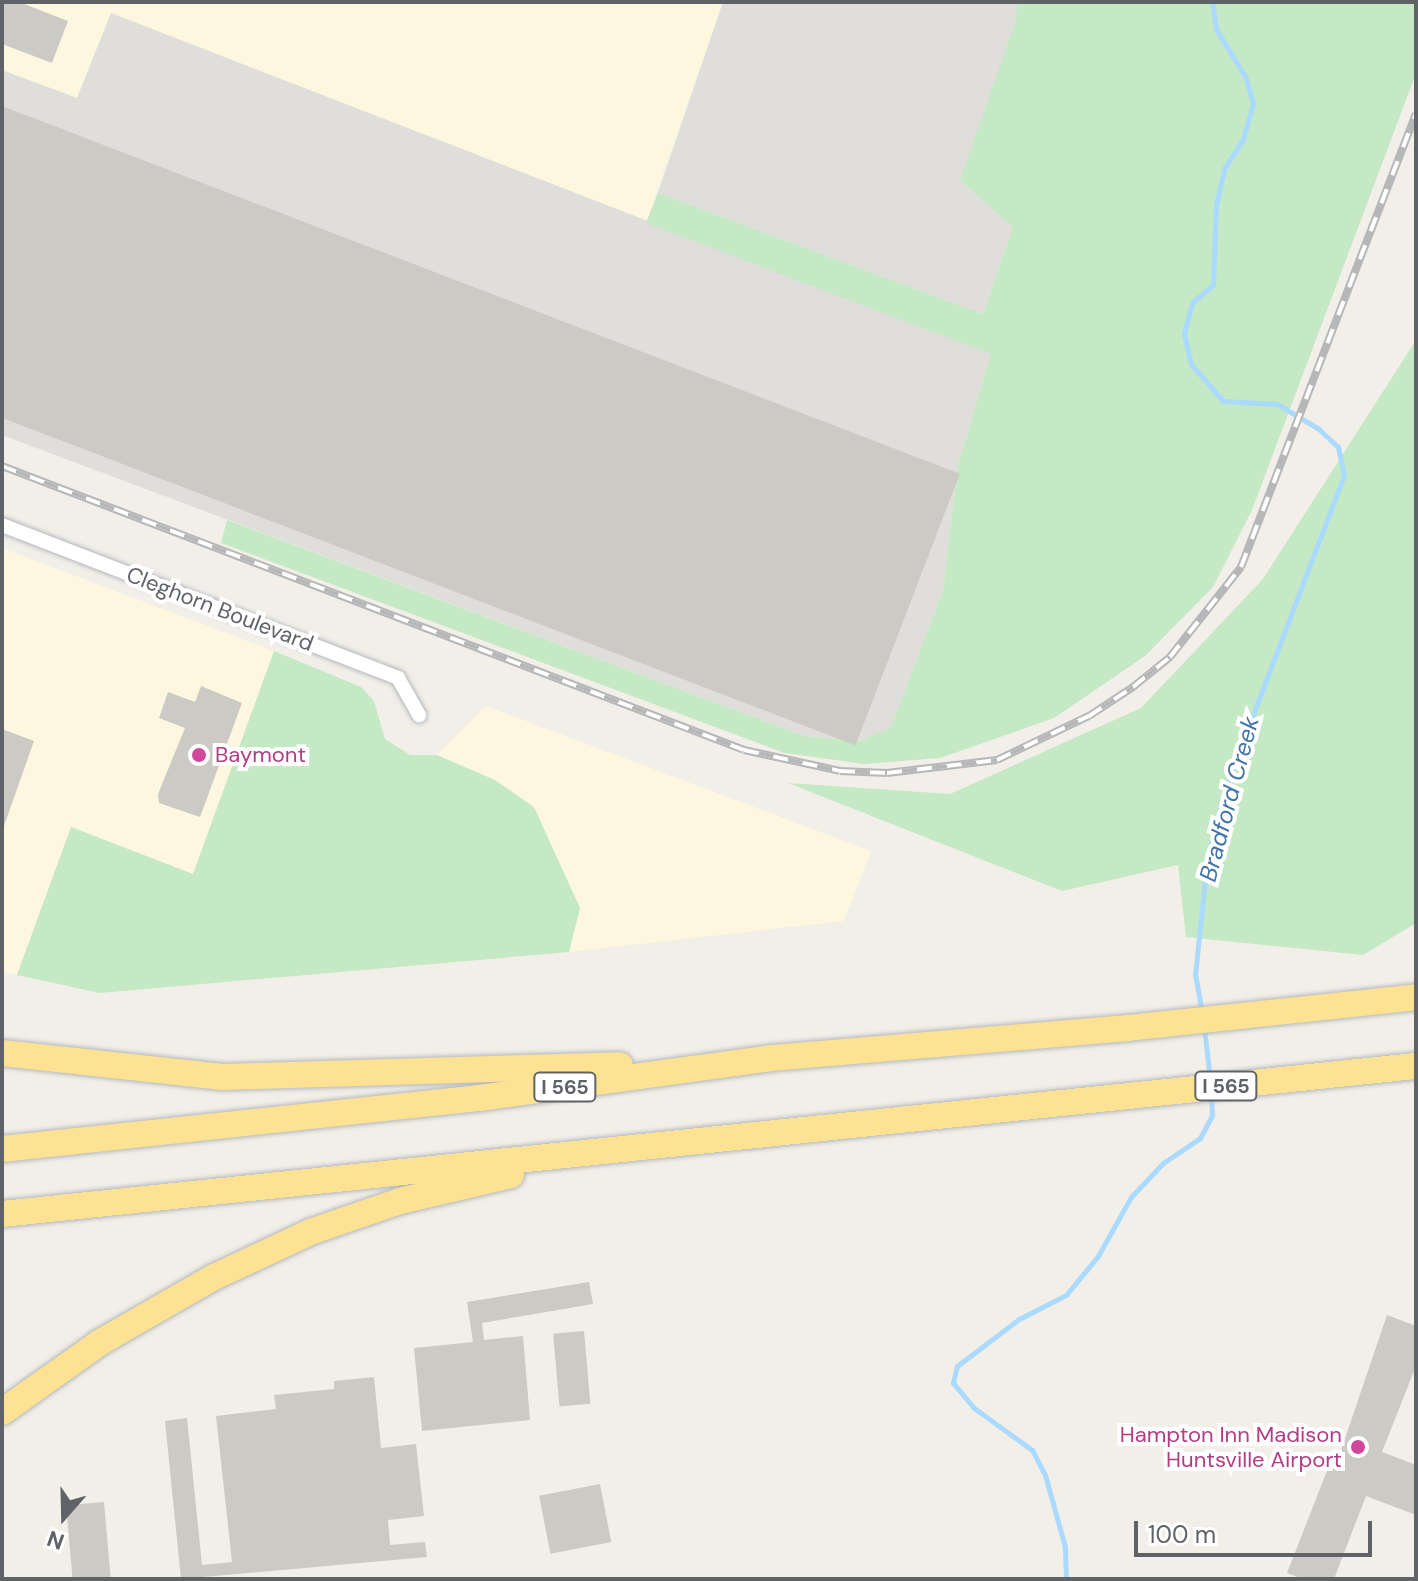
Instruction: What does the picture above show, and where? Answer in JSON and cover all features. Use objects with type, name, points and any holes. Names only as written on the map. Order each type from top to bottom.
[{"type":"highway","name":"I 565","points":[[2,1149],[480,1098],[771,1058],[1128,1028],[1416,997]]},
{"type":"highway","points":[[2,1053],[223,1077],[771,1058]]},
{"type":"highway","name":"I 565","points":[[2,1214],[1416,1066]]},
{"type":"highway","points":[[2,1412],[99,1343],[212,1278],[313,1231],[400,1201],[608,1152]]},
{"type":"street","name":"Cleghorn Boulevard","points":[[2,525],[398,678],[419,715]]},
{"type":"shaded area","points":[[2,2],[723,2],[646,223],[111,13],[77,98],[2,70]]},
{"type":"shaded area","points":[[723,2],[1018,2],[1013,227],[983,314],[658,193]]},
{"type":"shaded area","points":[[111,13],[991,354],[958,465],[943,590],[891,727],[861,741],[804,736],[2,435],[2,70],[77,98]]},
{"type":"shaded area","points":[[2,548],[274,651],[193,874],[71,827],[17,975],[2,972]]},
{"type":"shaded area","points":[[486,706],[871,851],[844,921],[569,952],[580,908],[495,780],[437,755]]},
{"type":"green space","points":[[1018,2],[1416,2],[1416,73],[1252,510],[1213,587],[1145,656],[1054,718],[940,758],[864,764],[785,753],[221,543],[227,520],[804,736],[861,741],[891,727],[943,590],[958,465],[991,354],[646,223],[658,193],[983,314],[1013,227],[960,180],[1015,23]]},
{"type":"green space","points":[[1416,340],[1416,923],[1363,955],[1186,937],[1178,865],[1062,891],[788,783],[950,794],[1141,708],[1263,579]]},
{"type":"green space","points":[[274,651],[361,687],[374,701],[385,739],[410,755],[437,755],[495,780],[534,807],[580,908],[569,952],[100,993],[17,975],[71,827],[193,874]]},
{"type":"building","points":[[2,2],[19,2],[68,21],[52,63],[2,44]]},
{"type":"building","points":[[2,106],[960,474],[856,745],[2,418]]},
{"type":"building","name":"Baymont","points":[[201,686],[242,703],[200,817],[159,803],[158,794],[185,728],[159,718],[168,692],[195,702]]},
{"type":"building","points":[[2,729],[34,741],[4,826],[2,826]]},
{"type":"building","points":[[589,1282],[593,1304],[482,1323],[484,1340],[523,1336],[530,1420],[422,1431],[414,1348],[473,1342],[467,1302]]},
{"type":"building","name":"Hampton Inn Madison Huntsville Airport","points":[[1387,1315],[1416,1326],[1416,1366],[1382,1452],[1416,1465],[1416,1515],[1366,1496],[1334,1579],[1303,1579],[1287,1573],[1330,1463],[1336,1465]]},
{"type":"building","points":[[584,1331],[590,1404],[559,1406],[553,1334]]},
{"type":"building","points":[[374,1377],[381,1448],[416,1444],[424,1516],[388,1520],[390,1545],[425,1542],[427,1557],[181,1579],[165,1421],[187,1418],[202,1565],[232,1562],[216,1416],[276,1409],[274,1395],[334,1389],[334,1381]]},
{"type":"building","points":[[600,1484],[611,1542],[550,1554],[539,1496]]},
{"type":"building","points":[[104,1502],[111,1579],[73,1579],[66,1505]]},
{"type":"waterway","name":"Bradford Creek","points":[[1202,1013],[1195,975],[1207,860],[1224,791],[1344,475],[1338,447],[1319,429],[1277,404],[1223,401],[1191,364],[1184,333],[1192,303],[1213,285],[1216,205],[1225,167],[1243,139],[1253,103],[1246,78],[1216,29],[1212,2]]},
{"type":"waterway","name":"Bradford Creek","points":[[1204,1027],[1210,1080]]},
{"type":"waterway","name":"Bradford Creek","points":[[1066,1579],[1065,1547],[1045,1475],[1032,1450],[974,1408],[953,1383],[957,1366],[1019,1319],[1066,1295],[1098,1256],[1131,1197],[1163,1163],[1200,1138],[1212,1115],[1211,1094]]},
{"type":"railway","points":[[2,466],[744,750],[840,771],[887,773],[997,760],[1089,716],[1133,687],[1170,657],[1241,567],[1416,114]]},
{"type":"place","name":"Baymont","points":[[199,755]]},
{"type":"place","name":"Hampton Inn Madison Huntsville Airport","points":[[1358,1447]]}]
